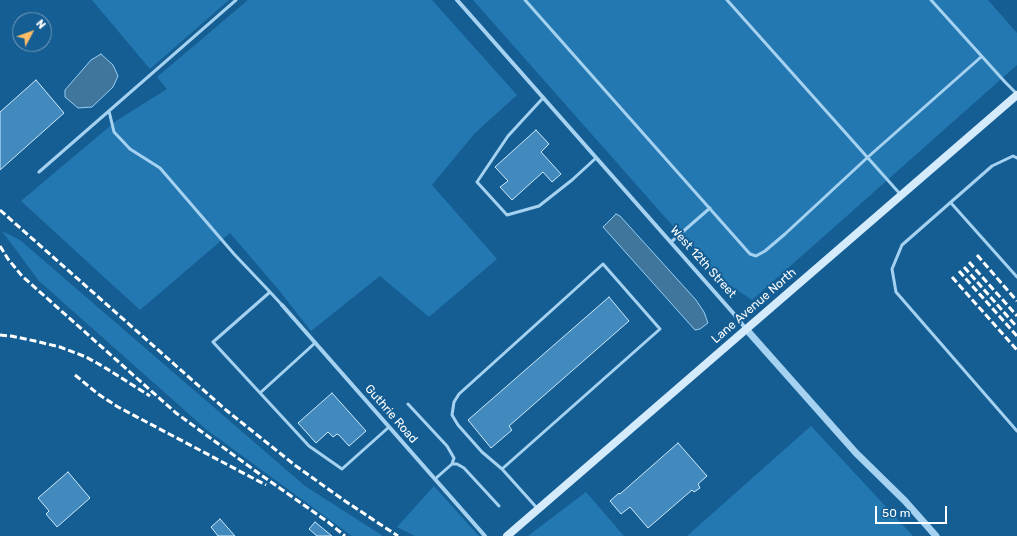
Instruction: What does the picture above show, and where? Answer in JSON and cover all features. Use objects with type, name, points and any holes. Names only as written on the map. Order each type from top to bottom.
[{"type":"main road","name":"Lane Avenue North","points":[[507,536],[1017,94]]},
{"type":"street","name":"West 12th Street","points":[[460,1],[543,98],[856,453],[905,501],[936,536]]},
{"type":"street","name":"Guthrie Road","points":[[282,305],[485,536]]},
{"type":"lane","points":[[39,172],[236,0]]},
{"type":"lane","points":[[525,0],[750,254],[756,256],[765,251],[785,234],[868,157],[982,57]]},
{"type":"lane","points":[[727,0],[901,194]]},
{"type":"lane","points":[[930,0],[1017,94]]},
{"type":"lane","points":[[543,98],[508,136],[477,182],[507,215],[539,206],[572,180],[596,158]]},
{"type":"lane","points":[[109,111],[114,132],[130,149],[160,168],[234,254],[282,305]]},
{"type":"lane","points":[[1017,158],[1013,156],[992,166],[902,245],[892,269],[896,292],[1017,431]]},
{"type":"lane","points":[[951,203],[1017,278]]},
{"type":"lane","points":[[671,242],[710,208]]},
{"type":"lane","points":[[502,469],[660,329],[603,264],[459,394],[454,402],[452,415],[458,425],[482,452],[502,469],[538,509]]},
{"type":"lane","points":[[270,292],[213,342],[309,446],[342,469],[389,427]]},
{"type":"lane","points":[[260,393],[315,343]]},
{"type":"lane","points":[[408,404],[447,446],[454,458],[452,464],[435,479]]},
{"type":"lane","points":[[452,464],[457,464],[464,468],[499,506]]},
{"type":"shaded area","points":[[92,0],[229,0],[150,69]]},
{"type":"shaded area","points":[[248,0],[432,0],[517,95],[475,133],[432,185],[497,259],[429,317],[380,276],[311,331],[278,289],[230,233],[140,310],[21,201],[116,121],[167,89],[157,77]]},
{"type":"shaded area","points":[[473,0],[988,0],[1017,33],[1017,65],[752,300],[718,277]]},
{"type":"shaded area","points":[[101,54],[113,65],[118,76],[113,87],[92,107],[78,108],[65,97],[65,90],[91,60]]},
{"type":"shaded area","points":[[616,214],[620,216],[696,300],[704,312],[708,323],[700,329],[695,330],[603,227]]},
{"type":"shaded area","points":[[2,231],[20,240],[305,486],[383,536],[352,536],[207,430],[39,281]]},
{"type":"shaded area","points":[[811,426],[913,536],[687,536]]},
{"type":"shaded area","points":[[434,486],[479,536],[415,536],[397,527]]},
{"type":"shaded area","points":[[586,492],[624,536],[528,536]]},
{"type":"building","points":[[36,80],[64,113],[0,170],[0,112]]},
{"type":"building","points":[[536,130],[549,144],[541,152],[561,174],[552,182],[543,172],[512,200],[500,187],[508,181],[495,167]]},
{"type":"building","points":[[609,297],[629,321],[509,426],[512,430],[491,448],[468,420]]},
{"type":"building","points":[[332,393],[366,431],[349,446],[339,435],[337,434],[333,437],[328,432],[316,443],[298,423]]},
{"type":"building","points":[[678,443],[707,476],[698,484],[700,488],[694,492],[692,490],[648,528],[630,507],[621,514],[610,501]]},
{"type":"building","points":[[68,472],[90,498],[57,527],[46,514],[49,511],[38,498]]},
{"type":"building","points":[[220,519],[235,536],[218,536],[211,527]]},
{"type":"building","points":[[315,522],[332,536],[317,536],[309,529]]},
{"type":"railway","points":[[0,210],[226,410],[296,466],[398,536]]},
{"type":"railway","points":[[0,246],[8,259],[22,276],[176,413],[328,522],[345,536]]},
{"type":"railway","points":[[977,255],[1017,301]]},
{"type":"railway","points":[[969,262],[1017,316]]},
{"type":"railway","points":[[964,267],[1017,327]]},
{"type":"railway","points":[[959,271],[1017,336]]},
{"type":"railway","points":[[952,277],[1017,350]]},
{"type":"railway","points":[[0,335],[60,347],[86,357],[150,396]]},
{"type":"railway","points":[[75,375],[98,394],[118,407],[266,485]]}]
